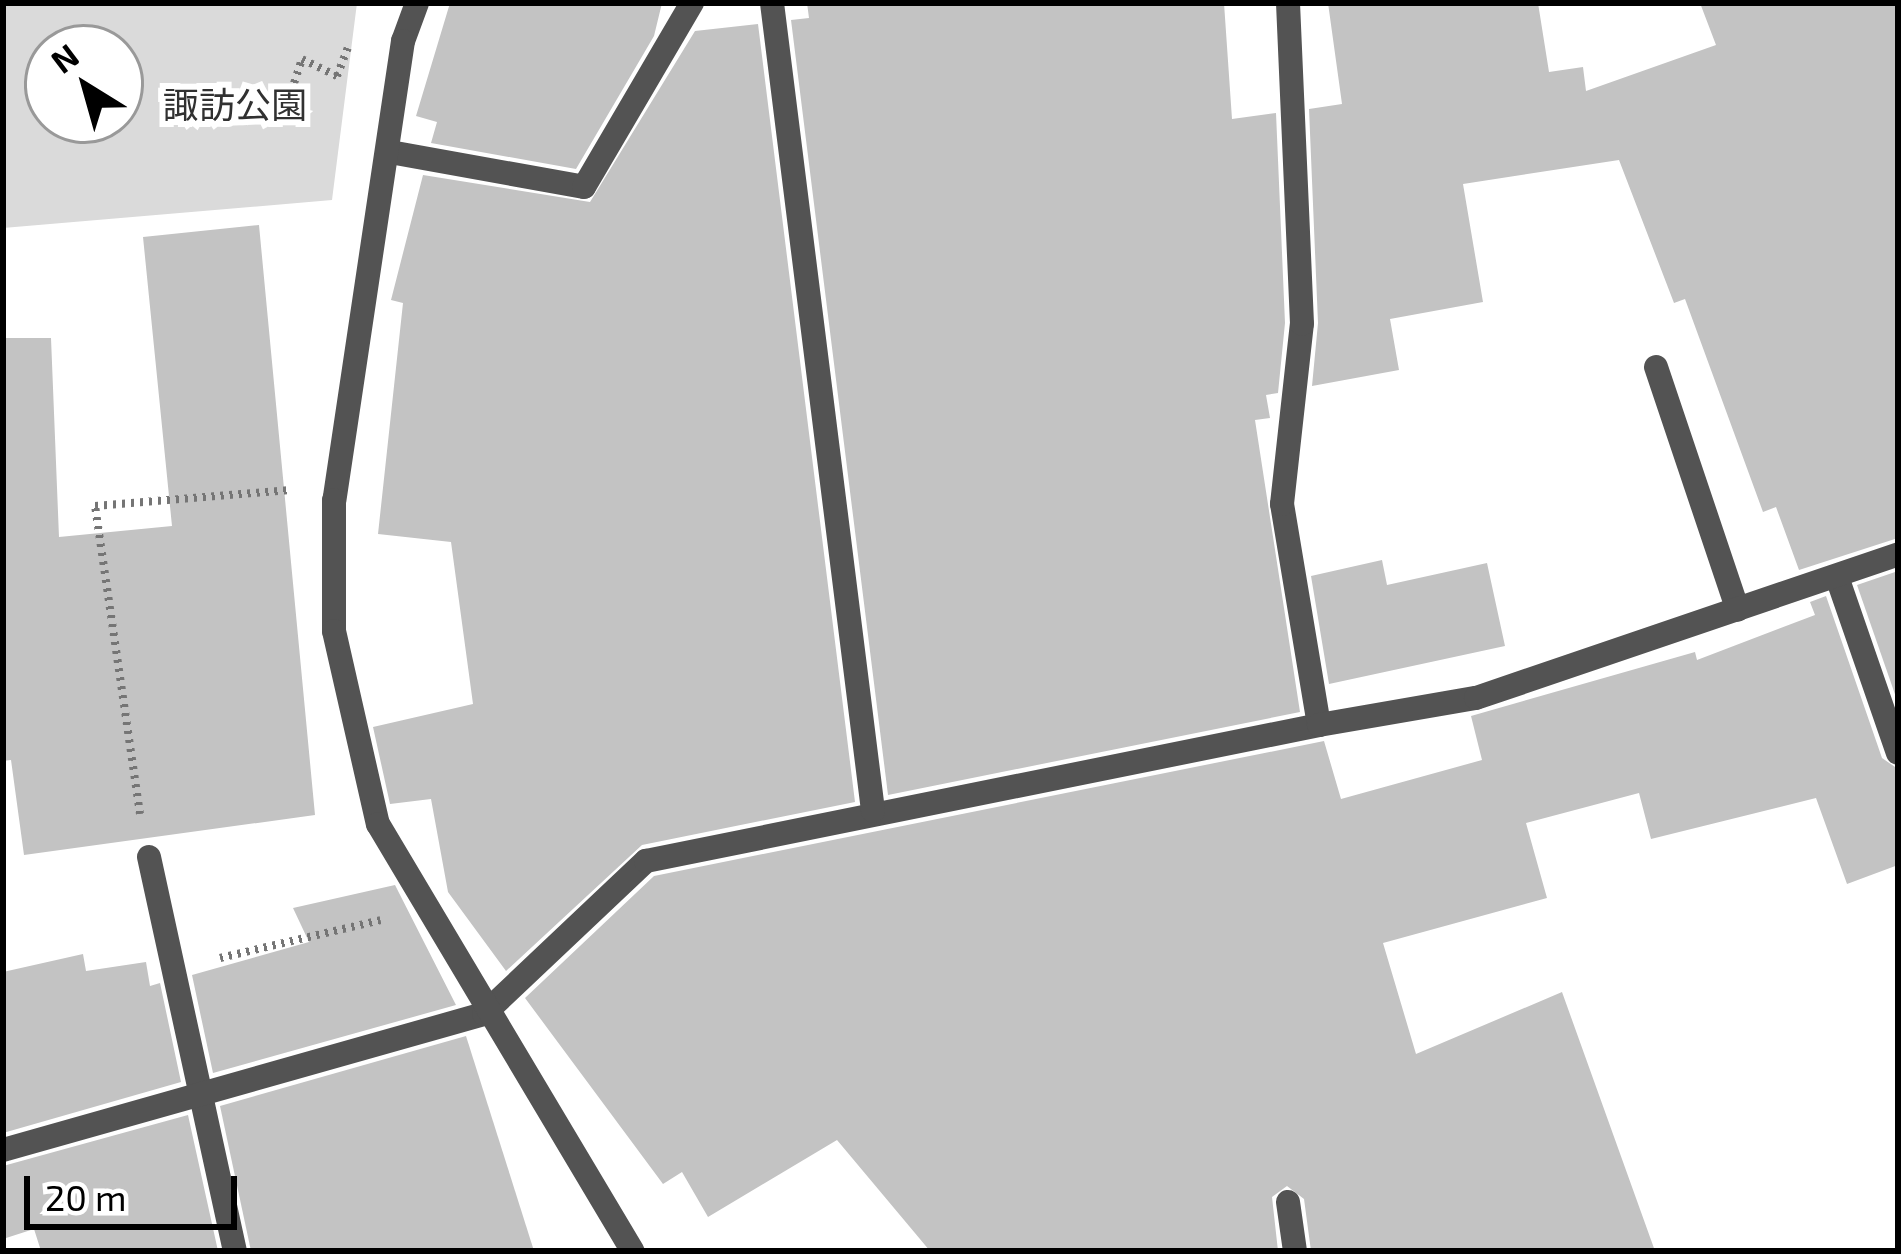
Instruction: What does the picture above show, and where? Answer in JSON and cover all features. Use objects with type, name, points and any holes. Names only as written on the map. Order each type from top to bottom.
[{"type":"street","points":[[417,3],[403,41],[390,152],[334,500],[334,631],[377,824],[484,1014],[633,1251]]},
{"type":"street","points":[[390,152],[584,187],[692,3]]},
{"type":"street","points":[[772,3],[873,812]]},
{"type":"street","points":[[1288,3],[1302,323],[1282,504],[1319,725]]},
{"type":"street","points":[[1656,367],[1738,610]]},
{"type":"street","points":[[3,1150],[198,1090],[484,1014],[646,861],[873,812],[1476,698],[1898,554]]},
{"type":"street","points":[[1837,577],[1898,753]]},
{"type":"street","points":[[149,857],[235,1251]]},
{"type":"street","points":[[1288,1202],[1295,1251]]},
{"type":"path","points":[[283,116],[302,59],[337,76],[355,32],[403,41]]},
{"type":"path","points":[[149,857],[95,506],[270,492]]},
{"type":"path","points":[[172,970],[426,909]]},
{"type":"green space","name":"諏訪公園","points":[[3,3],[357,3],[332,200],[3,228]]},
{"type":"building","points":[[450,3],[662,3],[654,36],[576,169],[431,143],[437,122],[416,116]]},
{"type":"building","points":[[807,3],[1224,3],[1232,119],[1276,113],[1285,323],[1278,393],[1266,395],[1270,418],[1255,420],[1300,712],[888,795],[791,20],[809,18]]},
{"type":"building","points":[[1328,3],[1538,3],[1549,72],[1583,67],[1586,91],[1716,45],[1700,3],[1898,3],[1898,538],[1799,570],[1776,507],[1763,512],[1685,299],[1674,303],[1619,160],[1463,184],[1483,302],[1390,319],[1399,370],[1312,386],[1318,323],[1309,109],[1342,104]]},
{"type":"building","points":[[758,24],[855,802],[642,845],[506,971],[448,892],[431,799],[390,804],[373,727],[473,704],[451,542],[378,534],[403,303],[391,300],[423,175],[590,202],[695,31]]},
{"type":"building","points":[[259,225],[315,815],[24,855],[11,760],[3,761],[3,338],[51,338],[59,537],[172,526],[143,237]]},
{"type":"building","points":[[1382,560],[1387,585],[1487,563],[1505,646],[1329,684],[1311,576]]},
{"type":"building","points":[[1898,571],[1898,703],[1857,585]]},
{"type":"building","points":[[1826,596],[1882,758],[1898,769],[1898,865],[1847,884],[1816,798],[1651,839],[1639,793],[1526,823],[1547,898],[1383,943],[1416,1054],[1562,992],[1655,1251],[1311,1251],[1304,1199],[1287,1186],[1272,1197],[1278,1251],[930,1251],[837,1140],[708,1217],[682,1172],[663,1184],[525,998],[654,876],[1324,741],[1341,799],[1482,760],[1471,716],[1695,652],[1697,660],[1815,615],[1810,602]]},
{"type":"building","points":[[395,885],[456,1005],[213,1073],[192,975],[309,942],[293,908]]},
{"type":"building","points":[[83,954],[86,971],[146,962],[150,986],[160,983],[181,1082],[3,1133],[3,972]]},
{"type":"building","points":[[466,1036],[534,1251],[251,1251],[220,1106]]},
{"type":"building","points":[[188,1115],[218,1251],[41,1251],[34,1229],[3,1239],[3,1166]]}]
